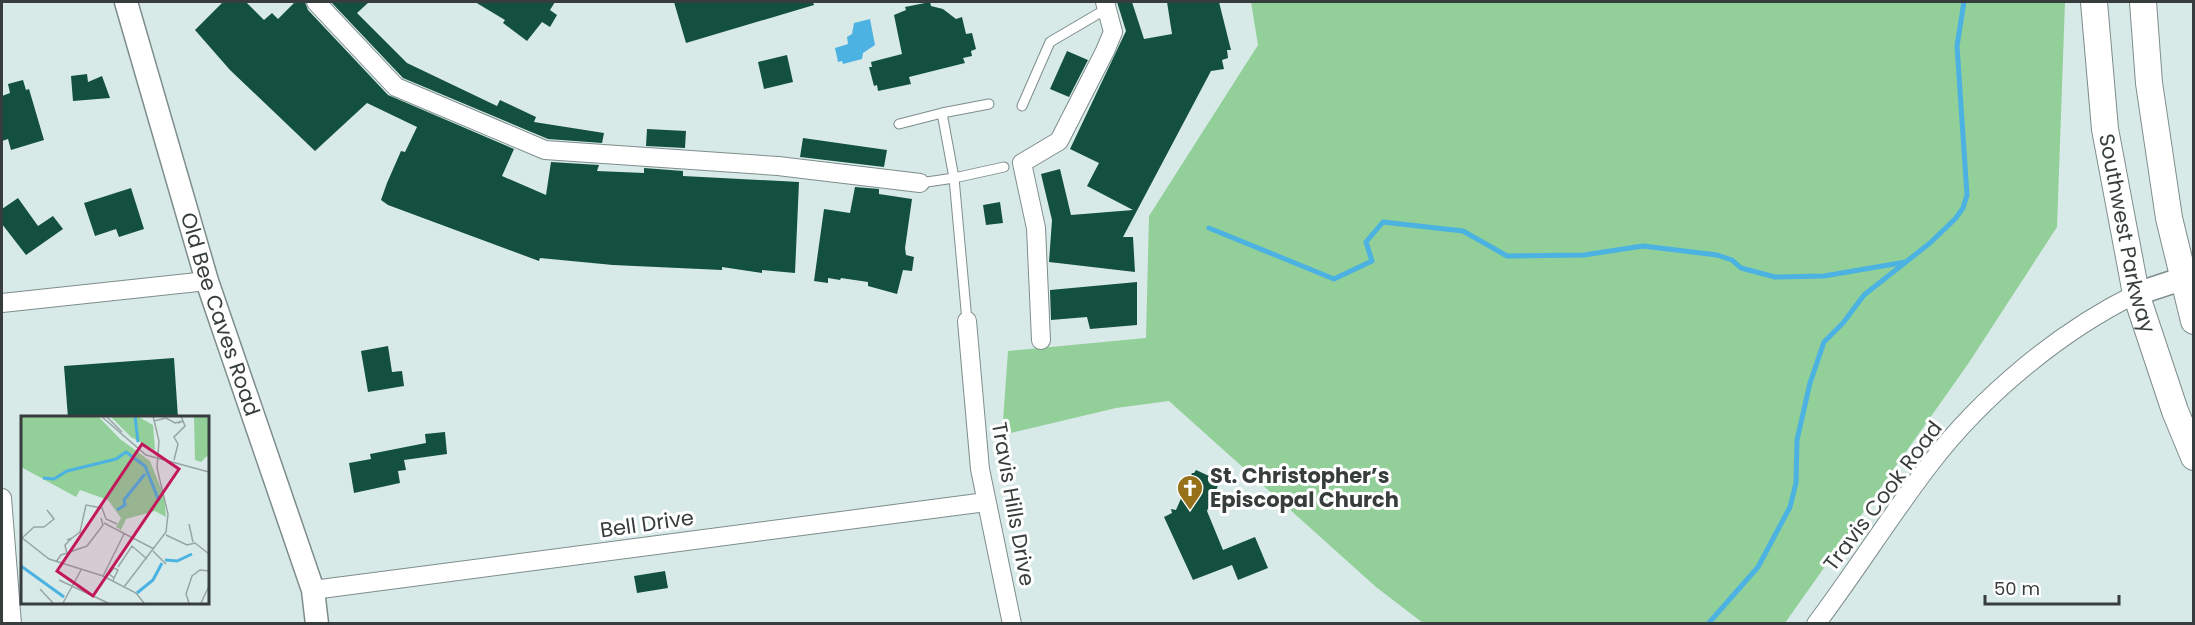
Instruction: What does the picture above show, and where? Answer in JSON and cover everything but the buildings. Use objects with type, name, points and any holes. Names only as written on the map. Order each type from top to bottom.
[{"type":"main road","name":"Southwest Parkway","points":[[2094,2],[2105,129],[2136,294],[2175,411],[2193,457]]},
{"type":"main road","name":"Southwest Parkway","points":[[2143,2],[2148,83],[2163,184],[2169,218],[2189,277],[2193,321]]},
{"type":"street","name":"Old Bee Caves Road","points":[[126,2],[207,281],[313,590],[317,624]]},
{"type":"street","points":[[316,2],[396,87],[545,150],[778,166],[920,183]]},
{"type":"street","points":[[1041,340],[1036,228],[1013,165],[1059,141],[1113,32],[1106,5]]},
{"type":"street","points":[[2136,294],[2189,277]]},
{"type":"street","points":[[2,303],[207,281]]},
{"type":"street","name":"Travis Cook Road","points":[[1816,624],[1931,463],[1968,421],[2031,363],[2070,332],[2136,294]]},
{"type":"street","name":"Travis Hills Drive","points":[[967,321],[980,469],[1012,624]]},
{"type":"street","points":[[2,498],[12,624]]},
{"type":"street","name":"Bell Drive","points":[[313,590],[986,501]]},
{"type":"lane","points":[[1022,106],[1050,42],[1106,5]]},
{"type":"lane","points":[[899,124],[989,104]]},
{"type":"lane","points":[[942,113],[954,178],[967,321]]},
{"type":"lane","points":[[920,183],[1013,165]]},
{"type":"green space","points":[[1251,2],[2065,2],[2057,227],[1968,364],[1785,623],[1423,623],[1376,587],[1169,401],[1116,408],[1002,435],[1008,351],[1146,338],[1149,216],[1258,45]]},
{"type":"water","points":[[870,19],[875,45],[863,53],[862,59],[843,64],[842,61],[838,62],[835,48],[848,44],[847,37],[852,34],[854,23]]},
{"type":"waterway","points":[[1708,624],[1758,567],[1790,507],[1796,483],[1797,440],[1810,383],[1824,342],[1843,323],[1864,295],[1930,243],[1963,208],[1967,195],[1957,46],[1964,2]]},
{"type":"waterway","points":[[1209,228],[1334,279],[1372,261],[1366,242],[1383,222],[1463,231],[1507,256],[1584,255],[1643,246],[1717,255],[1732,260],[1741,268],[1775,277],[1824,276],[1906,262]]},
{"type":"place","name":"St. Christopher’s Episcopal Church","points":[[1190,511]]}]
